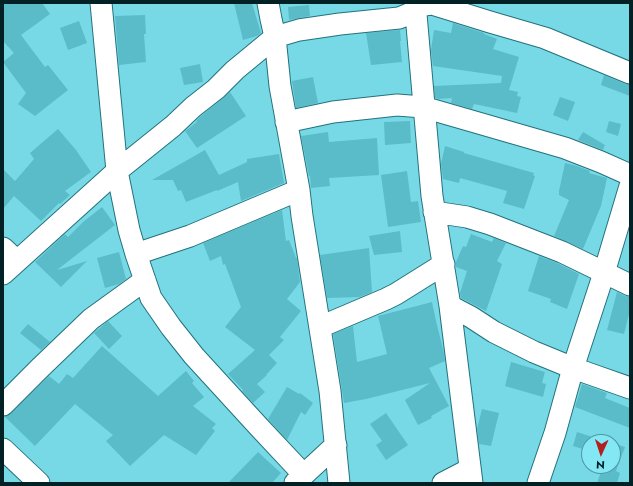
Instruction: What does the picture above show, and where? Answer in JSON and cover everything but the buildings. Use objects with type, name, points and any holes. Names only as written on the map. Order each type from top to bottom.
[{"type":"street","points":[[101,3],[117,171],[129,230],[151,298],[171,327],[194,356],[259,427],[300,479],[336,445]]},
{"type":"street","points":[[268,3],[275,37],[280,86],[299,190],[330,391],[339,483]]},
{"type":"street","points":[[8,261],[173,126],[193,107],[216,89],[235,70],[275,37],[299,30],[399,18],[409,14],[415,6],[432,4],[544,38],[630,72]]},
{"type":"street","points":[[415,6],[434,212],[450,306],[471,476],[443,483]]},
{"type":"street","points":[[286,122],[333,112],[397,104],[424,107],[565,148],[601,162],[630,176]]},
{"type":"street","points":[[538,483],[555,433],[573,368],[630,186]]},
{"type":"street","points":[[136,254],[190,236],[299,190]]},
{"type":"street","points":[[434,212],[467,217],[490,224],[562,252],[630,285]]},
{"type":"street","points":[[320,327],[391,296],[444,264]]},
{"type":"street","points":[[3,405],[91,319],[145,280]]},
{"type":"street","points":[[450,306],[471,317],[494,332],[534,352],[573,368],[630,388]]},
{"type":"street","points":[[3,449],[38,483]]}]
